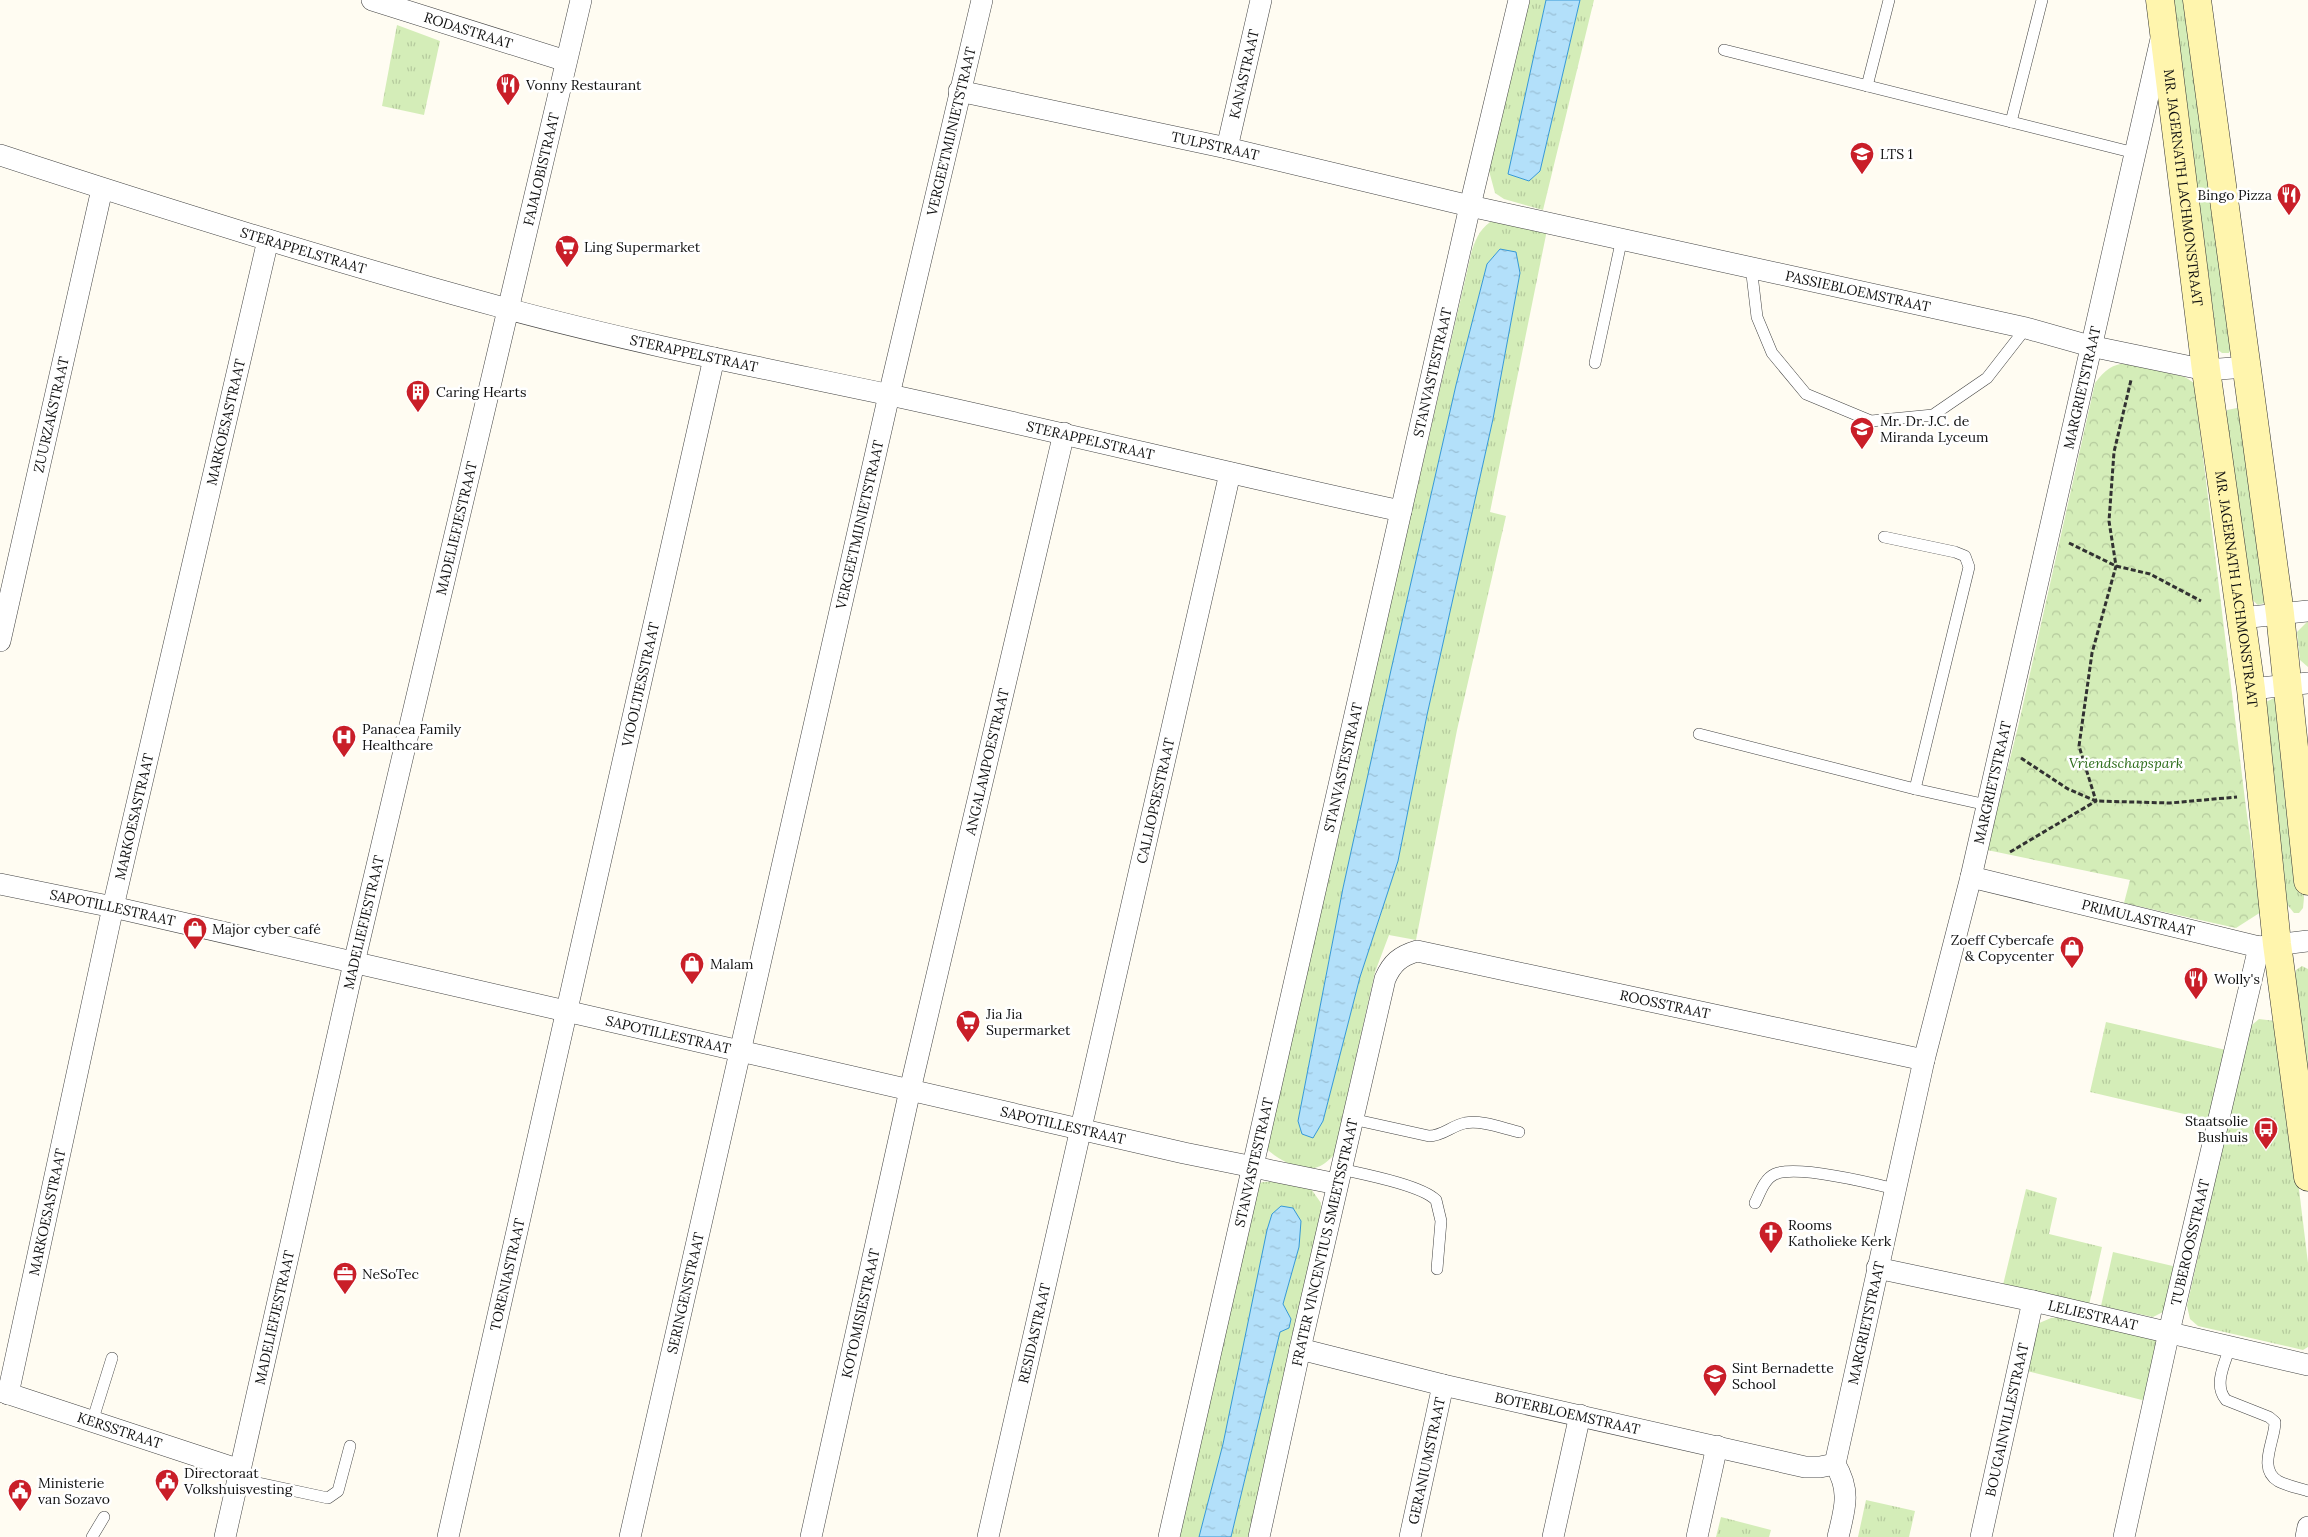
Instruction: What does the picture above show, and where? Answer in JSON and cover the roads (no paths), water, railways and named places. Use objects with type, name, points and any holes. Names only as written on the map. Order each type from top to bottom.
[{"type":"main road","name":"MR. JAGERNATH LACHMONSTRAAT","points":[[2160,0],[2206,370],[2251,689],[2262,795],[2268,945],[2308,1178]]},
{"type":"main road","points":[[2197,0],[2280,614],[2298,684],[2308,881]]},
{"type":"street","name":"RODASTRAAT","points":[[372,0],[566,61]]},
{"type":"street","name":"FAJALOBISTRAAT","points":[[510,310],[581,0]]},
{"type":"street","name":"VERGEETMIJNIETSTRAAT","points":[[740,1050],[959,92],[982,0]]},
{"type":"street","name":"KANASTRAAT","points":[[1227,148],[1261,0]]},
{"type":"street","name":"STANVASTESTRAAT","points":[[1169,1537],[1470,206],[1519,0]]},
{"type":"street","name":"MARGRIETSTRAAT","points":[[1835,1464],[1924,1060],[1988,805],[2090,346],[2164,27]]},
{"type":"street","name":"TULPSTRAAT","points":[[959,92],[1227,148],[1470,206]]},
{"type":"street","name":"STERAPPELSTRAAT","points":[[0,155],[102,189],[268,240],[510,310],[714,358],[1064,433],[1230,473],[1401,511]]},
{"type":"street","name":"ZUURZAKSTRAAT","points":[[0,641],[102,189]]},
{"type":"street","name":"PASSIEBLOEMSTRAAT","points":[[1470,206],[1751,266],[2026,328],[2090,346],[2206,370],[2246,366]]},
{"type":"street","name":"MARKOESASTRAAT","points":[[4,1393],[113,908],[268,240]]},
{"type":"street","name":"MADELIEFJESTRAAT","points":[[225,1537],[354,963],[510,310]]},
{"type":"street","name":"VIOOLTJESSTRAAT","points":[[567,1012],[714,358]]},
{"type":"street","name":"ANGALAMPOESTRAAT","points":[[910,1090],[1064,433]]},
{"type":"street","name":"CALLIOPSESTRAAT","points":[[1080,1129],[1230,473]]},
{"type":"street","points":[[2241,618],[2308,611]]},
{"type":"street","points":[[2251,689],[2298,684]]},
{"type":"street","name":"PRIMULASTRAAT","points":[[1971,877],[2268,945],[2308,940]]},
{"type":"street","name":"SAPOTILLESTRAAT","points":[[0,884],[740,1050],[1253,1168],[1339,1177]]},
{"type":"street","name":"TUBEROOSSTRAAT","points":[[2124,1537],[2169,1332],[2268,945]]},
{"type":"street","name":"ROOSSTRAAT","points":[[1406,954],[1416,951],[1438,955],[1924,1060]]},
{"type":"street","name":"FRATER VINCENTIUS SMEETSSTRAAT","points":[[1259,1537],[1385,979],[1396,960],[1406,954]]},
{"type":"street","name":"TORENIASTRAAT","points":[[448,1537],[567,1012]]},
{"type":"street","name":"SERINGENSTRAAT","points":[[630,1537],[740,1050]]},
{"type":"street","name":"KOTOMISIESTRAAT","points":[[811,1537],[910,1090]]},
{"type":"street","name":"RESIDASTRAAT","points":[[988,1537],[1080,1129]]},
{"type":"street","name":"LELIESTRAAT","points":[[1877,1268],[2169,1332],[2308,1365]]},
{"type":"street","name":"BOUGAINVILLESTRAAT","points":[[1981,1537],[2033,1302]]},
{"type":"street","name":"BOTERBLOEMSTRAAT","points":[[1300,1349],[1443,1384],[1805,1467],[1835,1464]]},
{"type":"street","name":"GERANIUMSTRAAT","points":[[1410,1537],[1443,1384]]},
{"type":"street","name":"KERSSTRAAT","points":[[4,1393],[92,1422],[239,1475]]},
{"type":"street","points":[[1553,1537],[1580,1415]]},
{"type":"street","points":[[1696,1537],[1716,1446]]},
{"type":"street","points":[[1835,1464],[1844,1479],[1846,1499],[1838,1537]]},
{"type":"street","points":[[2306,1537],[2308,1527]]},
{"type":"lane","points":[[1867,86],[1889,0]]},
{"type":"lane","points":[[2011,122],[2042,0]]},
{"type":"lane","points":[[1724,50],[2135,153]]},
{"type":"lane","points":[[1596,363],[1622,238]]},
{"type":"lane","points":[[1751,266],[1757,317],[1772,353],[1806,394],[1871,421],[1933,415],[1987,378],[2026,328]]},
{"type":"lane","points":[[1884,537],[1955,552],[1965,556],[1969,567],[1915,789]]},
{"type":"lane","points":[[1699,734],[1915,789],[1988,805]]},
{"type":"lane","points":[[1352,1119],[1429,1136],[1439,1136],[1463,1123],[1478,1122],[1518,1132]]},
{"type":"lane","points":[[1755,1203],[1767,1180],[1784,1172],[1800,1172],[1867,1182],[1895,1189]]},
{"type":"lane","points":[[1339,1177],[1378,1177],[1426,1193],[1436,1200],[1441,1221],[1437,1269]]},
{"type":"lane","points":[[2230,1347],[2221,1378],[2222,1395],[2226,1400],[2269,1417],[2275,1422],[2267,1464],[2269,1471],[2278,1480],[2308,1491]]},
{"type":"lane","points":[[92,1422],[112,1358]]},
{"type":"lane","points":[[239,1475],[328,1498],[338,1491],[350,1446]]},
{"type":"lane","points":[[92,1537],[104,1517]]},
{"type":"water","points":[[1546,0],[1580,0],[1540,171],[1529,181],[1508,174]]},
{"type":"water","points":[[1500,249],[1516,252],[1520,273],[1493,419],[1427,715],[1398,861],[1360,977],[1323,1121],[1313,1138],[1302,1134],[1298,1121],[1343,888],[1456,385],[1487,264]]},
{"type":"water","points":[[1281,1206],[1293,1208],[1301,1221],[1299,1247],[1283,1304],[1291,1319],[1289,1328],[1280,1332],[1231,1537],[1199,1537],[1223,1444],[1267,1230],[1272,1214]]},
{"type":"place","name":"Vonny Restaurant","points":[[508,106]]},
{"type":"place","name":"LTS 1","points":[[1862,175]]},
{"type":"place","name":"Bingo Pizza","points":[[2289,216]]},
{"type":"place","name":"Ling Supermarket","points":[[567,268]]},
{"type":"place","name":"Caring Hearts","points":[[418,413]]},
{"type":"place","name":"Mr. Dr. J.C. de Miranda Lyceum","points":[[1862,450]]},
{"type":"place","name":"Panacea Family Healthcare","points":[[344,758]]},
{"type":"place","name":"Major cyber café","points":[[195,950]]},
{"type":"place","name":"Zoeff Cybercafe & Copycenter","points":[[2072,969]]},
{"type":"place","name":"Malam","points":[[692,985]]},
{"type":"place","name":"Wolly's","points":[[2196,1000]]},
{"type":"place","name":"Jia Jia Supermarket","points":[[968,1043]]},
{"type":"place","name":"Staatsolie Bushuis","points":[[2266,1150]]},
{"type":"place","name":"Rooms Katholieke Kerk","points":[[1771,1254]]},
{"type":"place","name":"NeSoTec","points":[[345,1295]]},
{"type":"place","name":"Sint Bernadette School","points":[[1715,1397]]},
{"type":"place","name":"Directoraat Volkshuisvesting","points":[[167,1502]]},
{"type":"place","name":"Ministerie van Sozavo","points":[[20,1512]]},
{"type":"park label","name":"Vriendschapspark","points":[[2126,763]]}]
